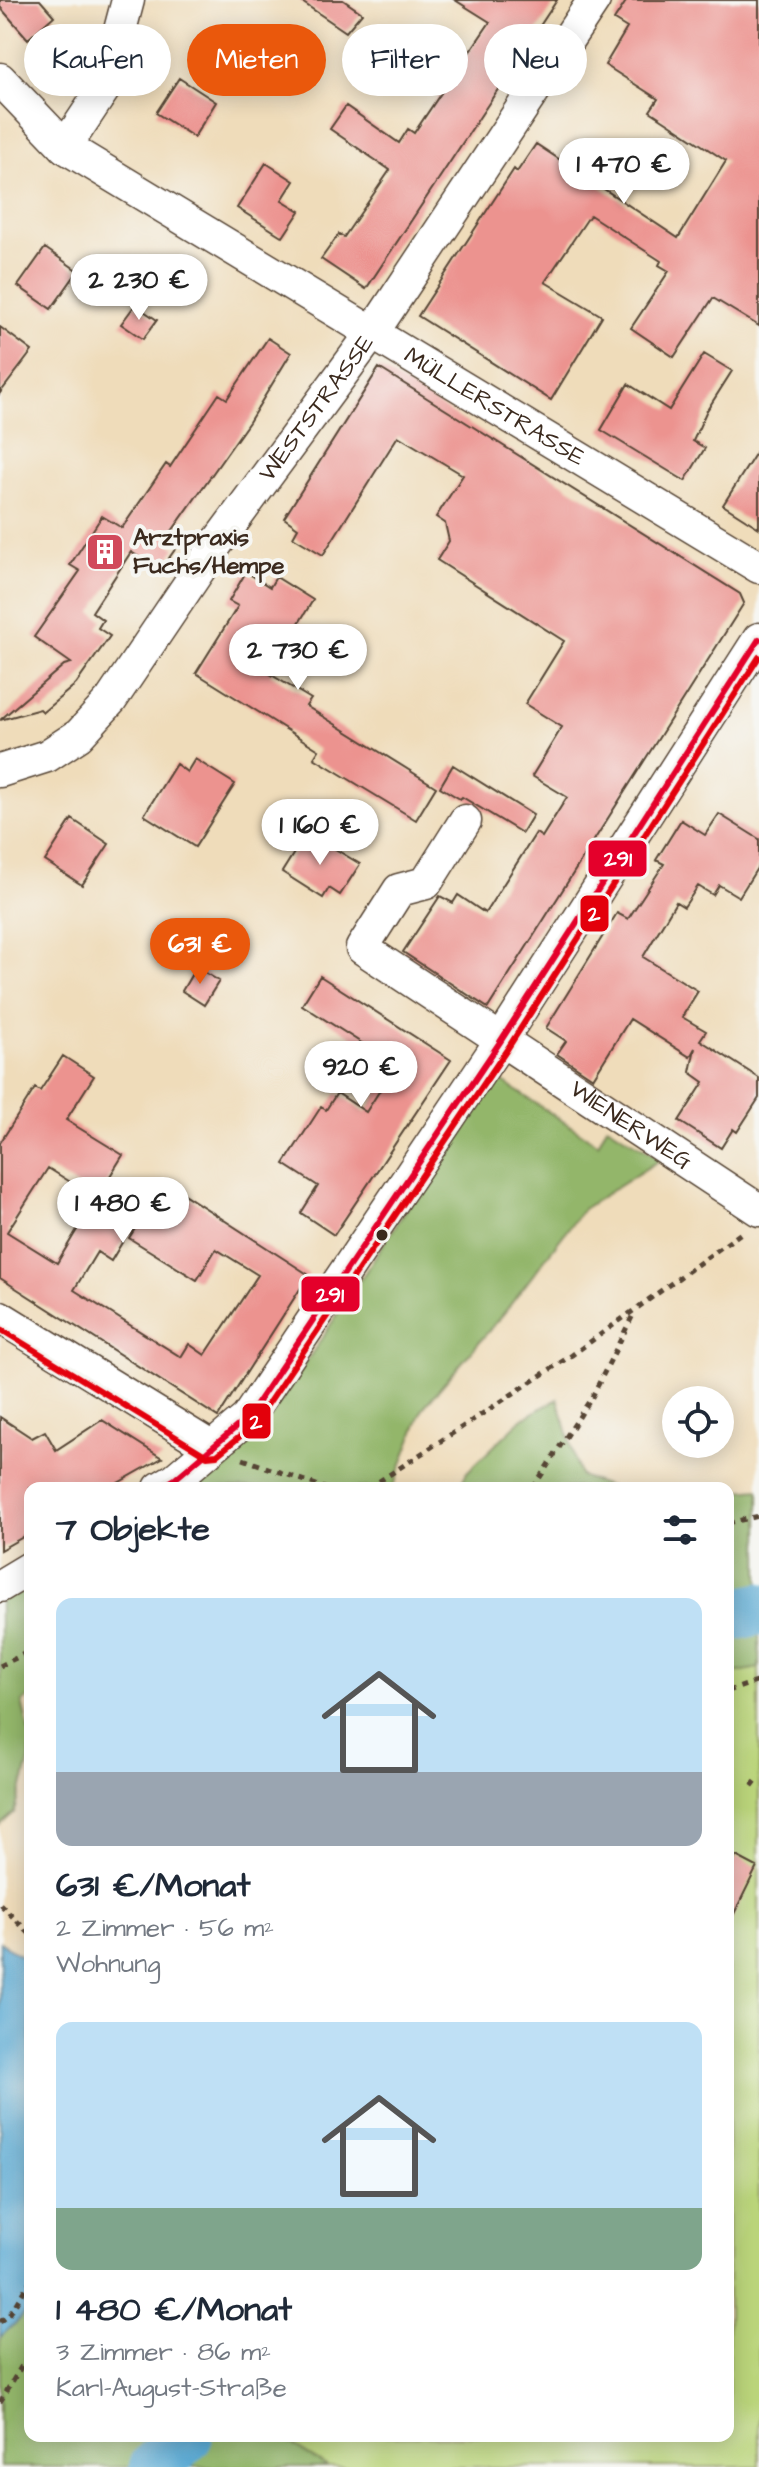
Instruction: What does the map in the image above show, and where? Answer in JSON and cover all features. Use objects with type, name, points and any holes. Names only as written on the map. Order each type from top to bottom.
[{"type":"street","points":[[65,147],[105,87],[128,0]]},
{"type":"street","name":"WESTSTRASSE","points":[[0,771],[47,756],[79,735],[111,700],[217,543],[373,332],[594,0]]},
{"type":"street","name":"MÜLLERSTRASSE","points":[[0,79],[65,147],[759,567]]},
{"type":"street","points":[[170,1482],[247,1418],[500,1042],[759,639]]},
{"type":"street","name":"WIENERWEG","points":[[465,821],[426,883],[399,890],[362,948],[753,1220]]},
{"type":"street","points":[[0,1317],[211,1447]]},
{"type":"street","points":[[0,1586],[24,1572]]},
{"type":"path","points":[[378,1482],[635,1312],[753,1220]]},
{"type":"path","points":[[537,1482],[592,1397],[635,1312]]},
{"type":"path","points":[[211,1447],[308,1482]]},
{"type":"path","points":[[734,1522],[759,1516]]},
{"type":"path","points":[[0,1666],[24,1654]]},
{"type":"path","points":[[734,1689],[759,1681]]},
{"type":"path","points":[[752,1786],[759,1777]]},
{"type":"path","points":[[0,1904],[24,1928]]},
{"type":"path","points":[[0,2322],[9,2315],[24,2291]]},
{"type":"path","points":[[0,2402],[24,2362]]},
{"type":"green space","points":[[494,1076],[598,1144],[607,1126],[661,1159],[583,1209],[504,1313],[423,1408],[395,1482],[193,1482],[266,1423]]},
{"type":"green space","points":[[558,1399],[580,1476],[596,1482],[462,1482],[467,1472],[523,1418]]},
{"type":"green space","points":[[759,1489],[759,1668],[734,1673],[734,1491]]},
{"type":"green space","points":[[759,1536],[759,2467],[328,2467],[287,2442],[734,2442],[734,1542]]},
{"type":"green space","points":[[24,1586],[24,1780],[15,1812],[0,1825],[0,1600]]},
{"type":"green space","points":[[24,2314],[24,2442],[287,2442],[328,2467],[0,2467],[0,2337]]},
{"type":"water","points":[[0,1942],[24,1958],[24,2314],[0,2337]]},
{"type":"building","points":[[0,0],[40,0],[54,16],[45,24],[24,24],[24,34],[0,7]]},
{"type":"building","points":[[299,0],[343,0],[362,13],[353,24],[342,24],[342,29]]},
{"type":"building","points":[[455,0],[557,0],[541,24],[489,24],[490,22]]},
{"type":"building","points":[[627,0],[759,0],[759,326],[713,298],[674,357],[631,328],[669,271],[659,265],[661,261],[590,215],[545,282],[602,316],[551,400],[418,316],[514,169],[517,172],[536,144],[678,238],[726,161],[650,111],[658,99],[605,65],[627,28],[614,20]]},
{"type":"building","points":[[484,31],[484,96],[494,96],[366,289],[321,259],[339,234],[344,237],[390,170],[330,129],[346,106],[399,143],[408,129],[414,133],[439,96],[468,96],[468,54]]},
{"type":"building","points":[[179,78],[187,83],[187,96],[207,96],[216,102],[194,137],[156,113],[167,96],[171,96]]},
{"type":"building","points":[[266,163],[294,181],[282,200],[300,211],[283,237],[237,208]]},
{"type":"building","points":[[45,248],[78,271],[51,309],[18,286]]},
{"type":"building","points":[[135,305],[157,320],[143,339],[121,324]]},
{"type":"building","points":[[0,327],[32,351],[0,393]]},
{"type":"building","points":[[268,338],[291,353],[249,422],[165,541],[176,548],[160,571],[131,552],[92,612],[103,620],[98,628],[110,636],[76,684],[43,712],[40,709],[0,720],[64,665],[71,663],[34,637],[80,571],[70,565],[102,516],[122,528],[166,464],[170,467],[219,394],[227,399]]},
{"type":"building","points":[[704,354],[732,371],[706,412],[693,441],[705,448],[685,481],[601,430],[628,384],[669,410]]},
{"type":"building","points":[[379,368],[740,594],[744,603],[488,1008],[403,952],[440,896],[453,903],[458,895],[485,913],[536,833],[542,837],[567,797],[532,776],[562,727],[525,704],[564,641],[437,560],[449,541],[445,523],[436,517],[463,475],[398,436],[323,555],[293,537],[298,528],[284,518]]},
{"type":"building","points":[[759,448],[759,528],[723,505]]},
{"type":"building","points":[[246,572],[270,587],[276,577],[313,600],[270,674],[311,699],[306,706],[436,787],[416,820],[314,758],[319,750],[196,673],[238,606],[229,601]]},
{"type":"building","points":[[195,759],[235,784],[195,847],[144,815],[176,764],[187,772]]},
{"type":"building","points":[[453,765],[533,815],[522,833],[440,787]]},
{"type":"building","points":[[719,814],[759,839],[759,865],[739,897],[719,885],[713,895],[698,886],[684,907],[676,902],[643,957],[698,991],[682,1017],[706,1031],[700,1040],[759,1078],[759,1098],[737,1132],[733,1129],[721,1148],[679,1121],[704,1082],[690,1072],[695,1048],[690,1057],[630,1019],[593,1078],[557,1054],[566,1041],[546,1028],[617,913],[628,919],[664,864],[656,860],[681,820],[705,835]]},
{"type":"building","points":[[72,819],[109,844],[82,885],[45,861]]},
{"type":"building","points":[[307,832],[360,864],[340,895],[329,888],[323,898],[282,872]]},
{"type":"building","points":[[196,967],[219,981],[204,1005],[182,991]]},
{"type":"building","points":[[320,976],[451,1060],[334,1235],[301,1213],[318,1186],[284,1164],[321,1107],[326,1110],[337,1093],[366,1112],[396,1065],[302,1005]]},
{"type":"building","points":[[63,1056],[94,1076],[66,1120],[123,1155],[98,1195],[136,1219],[111,1261],[97,1252],[74,1290],[181,1357],[189,1344],[205,1355],[258,1275],[216,1249],[197,1280],[129,1238],[165,1182],[309,1275],[218,1417],[0,1278],[0,1143],[35,1088],[40,1091]],"holes":[[[48,1168],[96,1198],[57,1263],[7,1232]]]},
{"type":"building","points":[[0,1417],[32,1438],[45,1431],[56,1450],[102,1420],[162,1458],[120,1482],[24,1482],[24,1536],[0,1550]]},
{"type":"building","points":[[736,1856],[757,1867],[734,1914]]},
{"type":"waterway","points":[[734,1615],[759,1609]]},
{"type":"waterway","points":[[155,2467],[181,2442]]},
{"type":"transit line","name":"291","points":[[170,1482],[247,1418],[500,1042],[759,639]]},
{"type":"transit line","name":"2","points":[[0,1329],[207,1456],[217,1455],[253,1426],[508,1048],[759,657]]},
{"type":"place","name":"Arztpraxis Fuchs/Hempe","points":[[105,552]]}]
